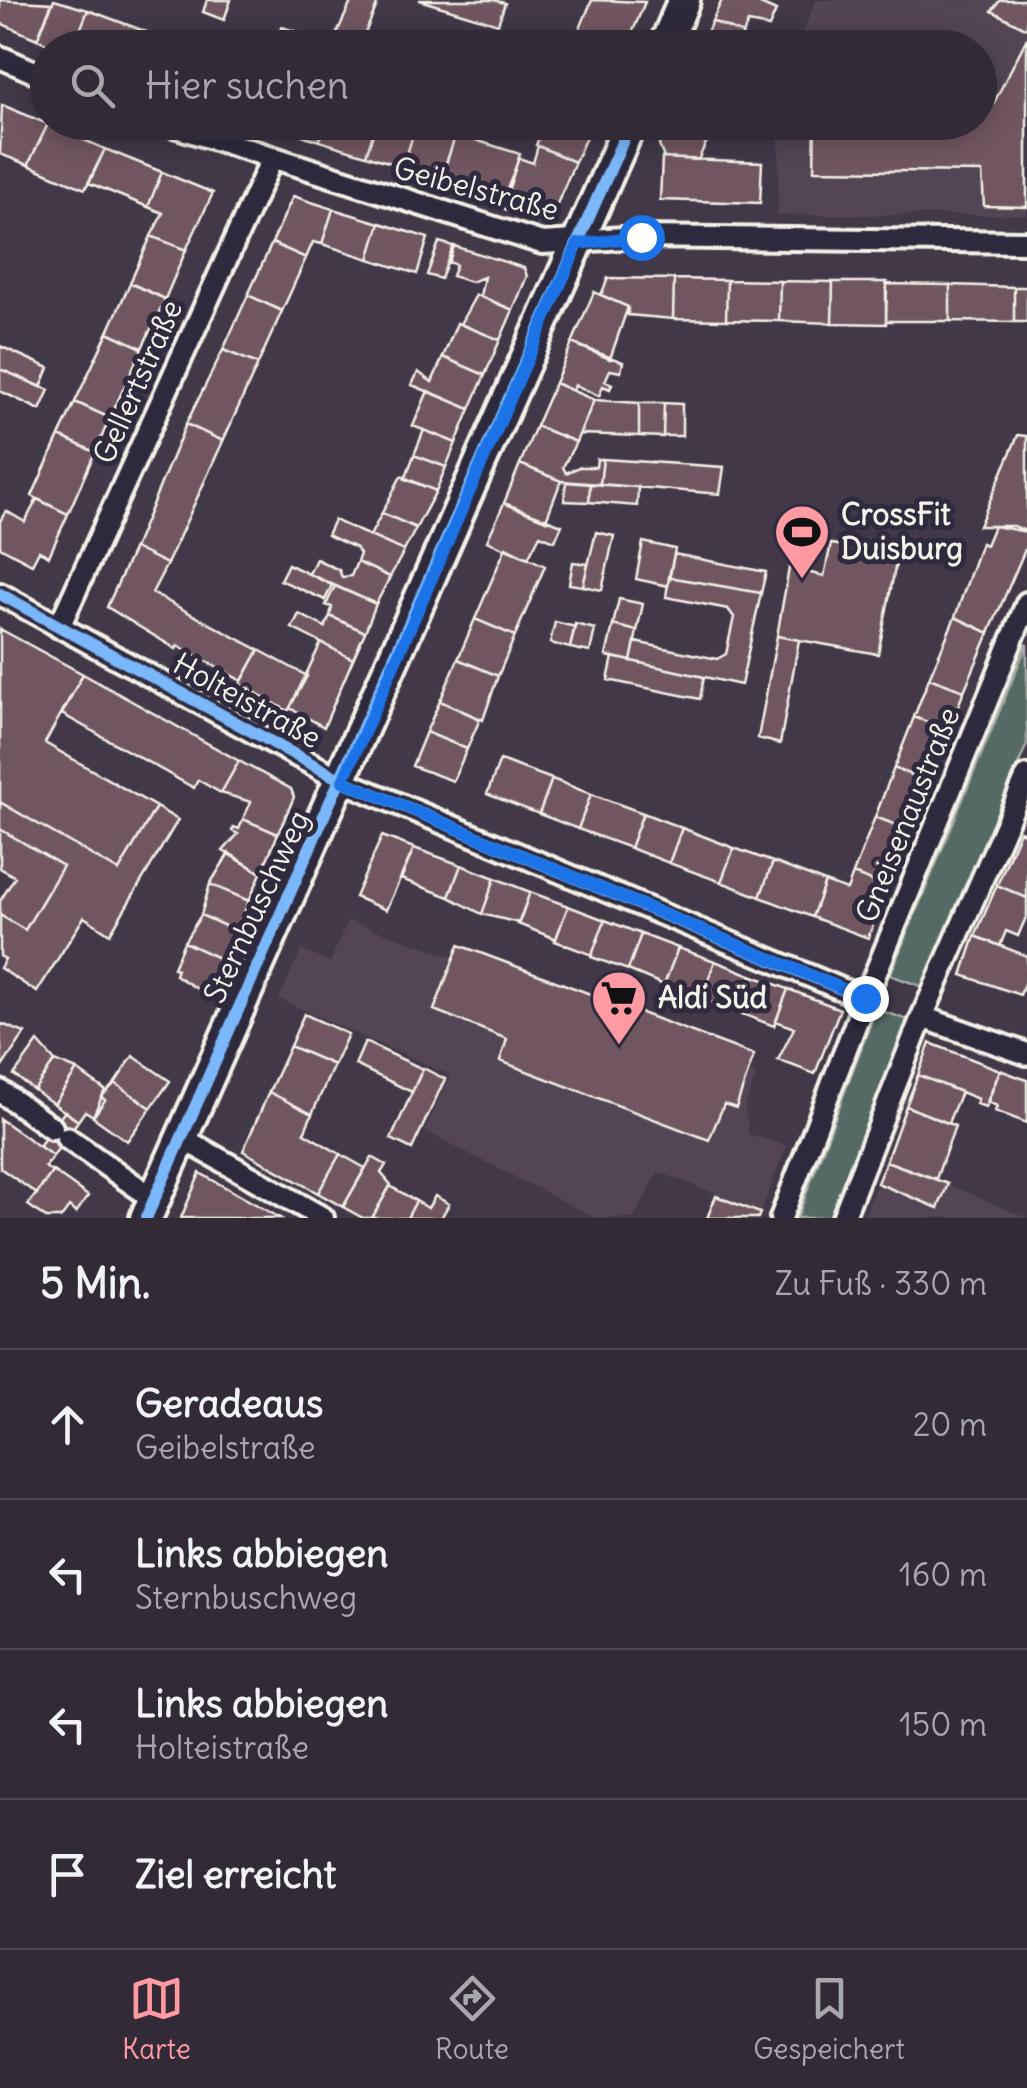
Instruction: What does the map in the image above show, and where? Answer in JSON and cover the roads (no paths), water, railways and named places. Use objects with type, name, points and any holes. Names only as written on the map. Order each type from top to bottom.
[{"type":"main road","points":[[672,30],[684,0]]},
{"type":"main road","name":"Sternbuschweg","points":[[150,1209],[343,781],[623,140]]},
{"type":"street","points":[[0,57],[30,70]]},
{"type":"street","name":"Geibelstraße","points":[[212,140],[532,241],[578,244],[641,237],[1027,242]]},
{"type":"street","name":"Gellertstraße","points":[[60,627],[271,161]]},
{"type":"street","name":"Holteistraße","points":[[0,594],[343,781],[865,998]]},
{"type":"street","name":"Gneisenaustraße","points":[[781,1218],[865,998],[1027,603]]},
{"type":"street","points":[[843,1218],[922,1017],[1027,776]]},
{"type":"street","points":[[922,1017],[1027,1054]]},
{"type":"street","points":[[0,1091],[60,1133],[150,1209]]},
{"type":"street","points":[[182,1138],[323,1218]]},
{"type":"place","name":"CrossFit Duisburg","points":[[802,581]]},
{"type":"place","name":"Aldi Süd","points":[[619,1047]]}]
